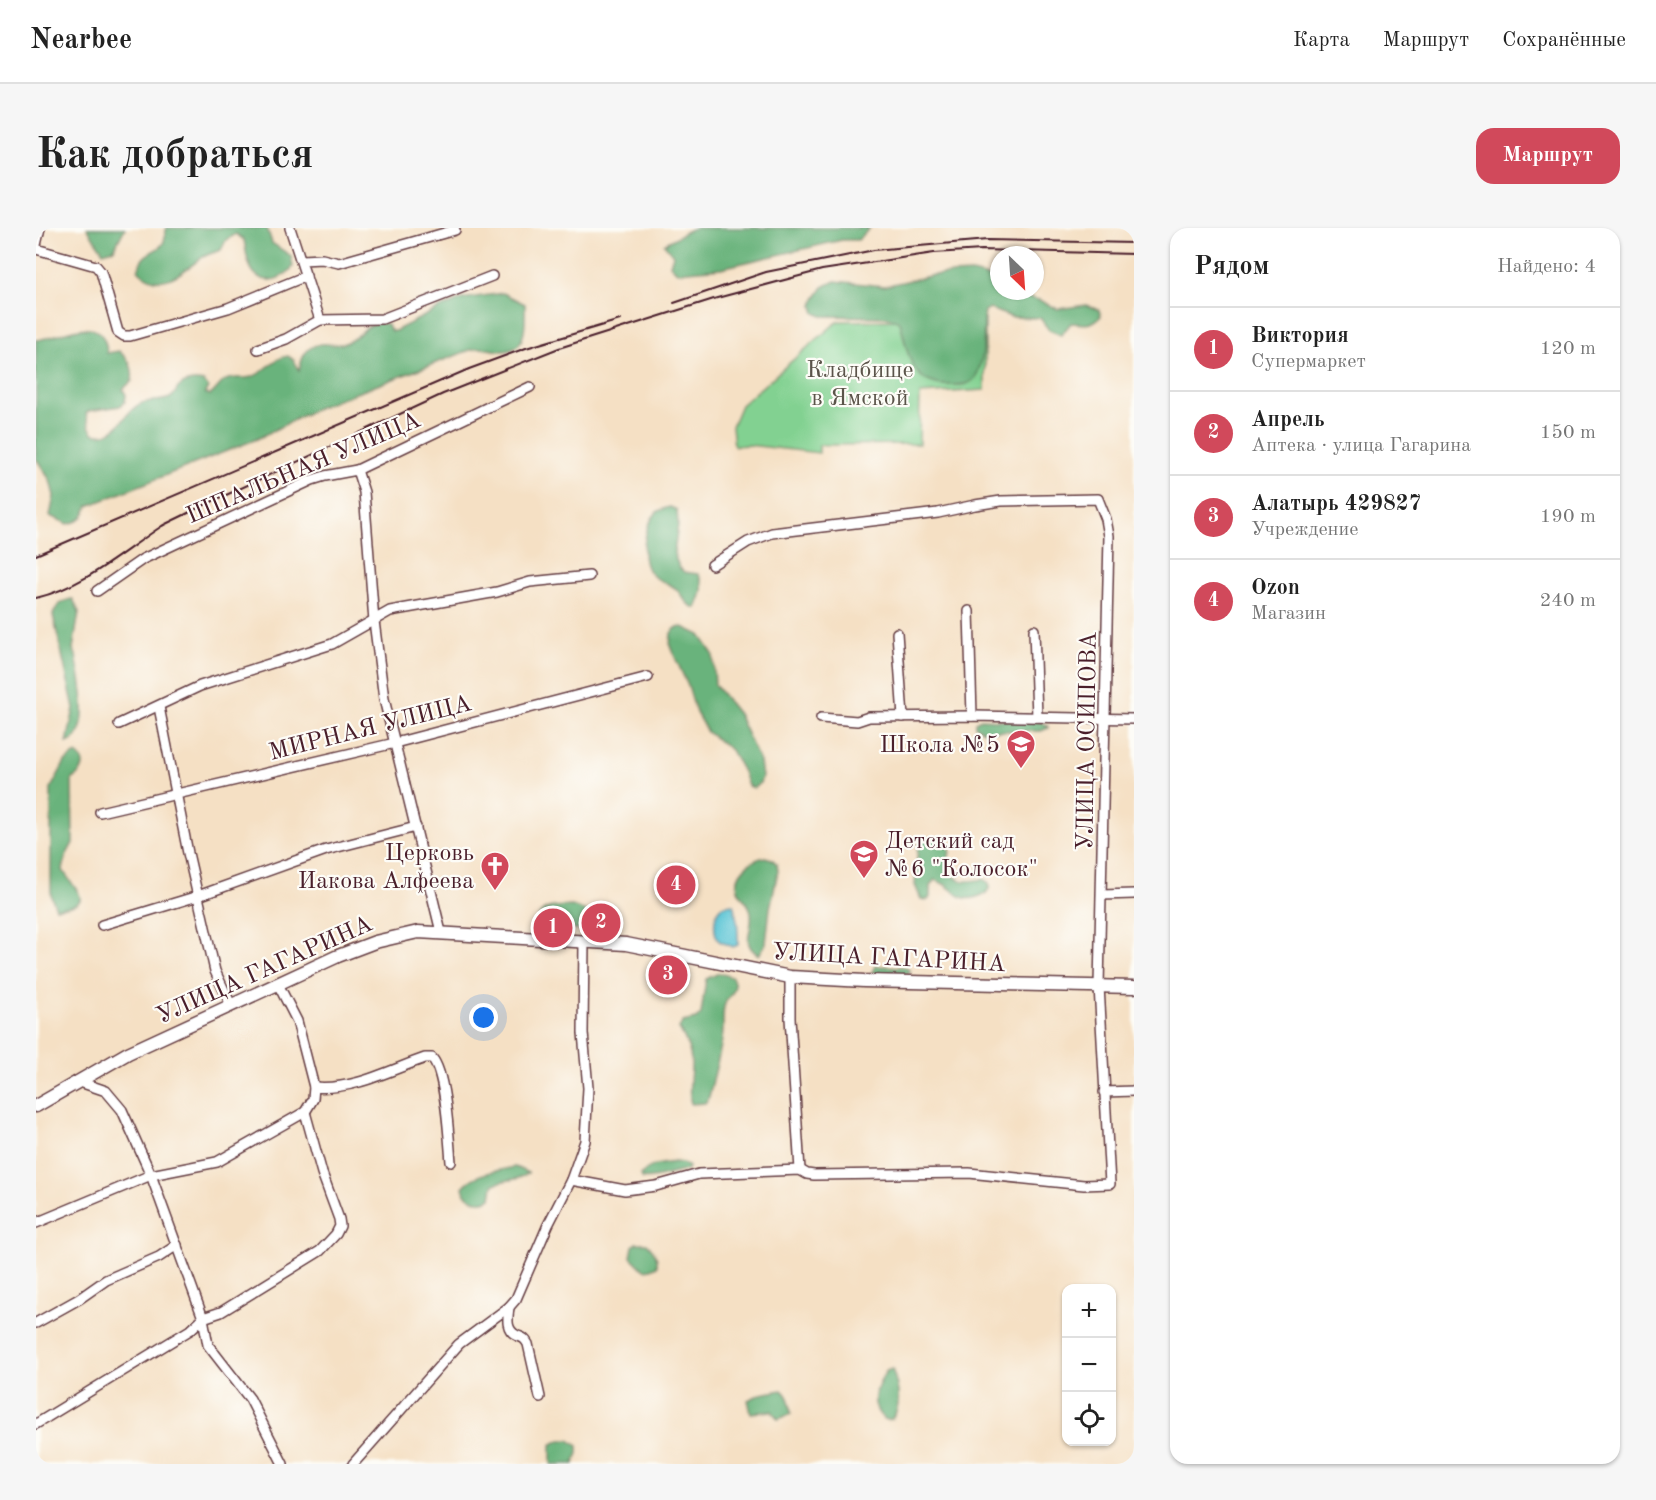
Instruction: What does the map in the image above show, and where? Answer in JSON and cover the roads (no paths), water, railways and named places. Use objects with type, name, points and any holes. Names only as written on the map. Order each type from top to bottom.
[{"type":"main road","name":"УЛИЦА ГАГАРИНА","points":[[36,1106],[77,1080],[128,1053],[231,1005],[375,942],[418,932],[626,944],[790,977],[864,981],[1134,987]]},
{"type":"street","points":[[40,228],[36,247],[96,266],[101,272],[118,332],[124,336],[228,308],[306,276]]},
{"type":"street","points":[[290,228],[320,320]]},
{"type":"street","points":[[302,260],[322,259],[339,263],[455,230]]},
{"type":"street","points":[[258,349],[286,339],[320,320],[382,319],[492,276]]},
{"type":"street","name":"ШПАЛЬНАЯ УЛИЦА","points":[[97,591],[143,560],[312,480],[357,470],[530,387]]},
{"type":"street","points":[[357,470],[364,492],[374,621],[384,699],[441,932]]},
{"type":"street","name":"УЛИЦА ОСИПОВА","points":[[712,565],[748,542],[772,533],[938,513],[1001,501],[1098,498],[1106,519],[1109,536],[1100,986],[1110,1184],[1084,1185],[969,1173],[814,1175],[800,1170]]},
{"type":"street","points":[[119,724],[201,686],[332,644],[390,610],[497,592],[530,582],[589,576]]},
{"type":"street","points":[[969,611],[972,716]]},
{"type":"street","points":[[1034,630],[1036,717]]},
{"type":"street","points":[[897,633],[903,717]]},
{"type":"street","name":"МИРНАЯ УЛИЦА","points":[[100,812],[395,743],[648,677]]},
{"type":"street","points":[[159,707],[215,971],[231,1005]]},
{"type":"street","points":[[821,718],[857,721],[869,717],[972,716],[1134,719]]},
{"type":"street","points":[[102,925],[198,896],[326,850],[416,827]]},
{"type":"street","points":[[1102,895],[1134,894]]},
{"type":"street","points":[[352,1464],[459,1344],[509,1307],[522,1287],[548,1225],[571,1180],[585,1141],[588,1118],[583,1033],[584,942]]},
{"type":"street","points":[[571,1180],[632,1190],[699,1174],[800,1170],[790,1018],[790,977]]},
{"type":"street","points":[[36,1224],[151,1175],[217,1162],[305,1112],[313,1099],[314,1087],[297,1021],[278,984]]},
{"type":"street","points":[[314,1087],[330,1089],[350,1085],[425,1058],[432,1058],[437,1064],[444,1099],[452,1162]]},
{"type":"street","points":[[77,1080],[106,1091],[115,1100],[132,1130],[151,1175],[203,1318],[208,1345],[250,1399],[283,1464]]},
{"type":"street","points":[[1104,1092],[1134,1091]]},
{"type":"street","points":[[36,1424],[190,1330],[203,1318],[221,1312],[320,1251],[336,1234],[340,1226],[339,1218],[322,1173],[305,1112]]},
{"type":"street","points":[[36,1323],[79,1299],[106,1280],[159,1257],[177,1245]]},
{"type":"street","points":[[509,1307],[507,1322],[510,1330],[515,1335],[524,1338],[528,1344],[540,1398]]},
{"type":"water","points":[[733,904],[738,945],[733,947],[719,941],[715,924],[720,908]]},
{"type":"railway","points":[[674,303],[766,272],[874,250],[987,240],[1134,243]]},
{"type":"railway","points":[[36,598],[54,593],[86,578],[162,526],[443,394],[559,348],[717,298],[822,270],[934,253],[982,250],[1134,254]]},
{"type":"railway","points":[[36,555],[469,369],[526,348],[620,320]]},
{"type":"place","name":"Школа №5","points":[[1021,770]]},
{"type":"place","name":"Детский сад №6 \"Колосок\"","points":[[864,880]]},
{"type":"place","name":"Ozon","points":[[676,885]]},
{"type":"place","name":"Церковь Иакова Алфеева","points":[[495,892]]},
{"type":"place","name":"Апрель","points":[[601,923]]},
{"type":"place","name":"Виктория","points":[[553,928]]},
{"type":"place","name":"Алатырь 429827","points":[[668,975]]},
{"type":"park label","name":"Кладбище в Ямской","points":[[860,383]]}]
